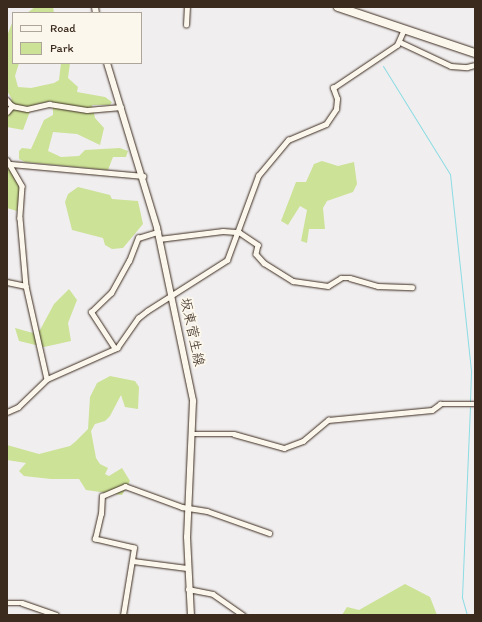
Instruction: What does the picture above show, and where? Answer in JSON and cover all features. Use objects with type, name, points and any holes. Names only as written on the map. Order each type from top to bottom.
[{"type":"highway","points":[[338,7],[475,53]]},
{"type":"main road","name":"坂東菅生線","points":[[107,64],[143,176],[159,236],[193,401],[187,568],[191,615]]},
{"type":"street","points":[[186,25],[187,7]]},
{"type":"street","points":[[7,412],[18,407],[47,379],[115,349],[138,318],[221,266],[230,255],[258,176],[288,140],[326,124],[336,109],[337,99],[333,88],[400,42],[404,29]]},
{"type":"street","points":[[400,42],[451,66],[467,67],[475,64]]},
{"type":"street","points":[[7,100],[12,106],[28,109],[49,104],[88,110],[121,107]]},
{"type":"street","points":[[7,112],[12,106]]},
{"type":"street","points":[[7,160],[11,164],[22,186],[20,218],[26,286],[47,379]]},
{"type":"street","points":[[11,164],[143,176]]},
{"type":"street","points":[[115,349],[91,312],[111,293],[129,261],[138,238],[223,231],[239,232],[258,245],[256,254],[264,263],[292,280],[328,286],[341,278],[350,278],[378,286],[412,287]]},
{"type":"street","points":[[7,282],[26,286]]},
{"type":"street","points":[[193,434],[234,434],[284,448],[303,441],[328,420],[432,410],[440,404],[475,404]]},
{"type":"street","points":[[123,615],[133,561],[133,546],[95,539],[102,514],[102,496],[125,486],[188,508],[207,511],[269,533]]},
{"type":"street","points":[[133,561],[187,568]]},
{"type":"street","points":[[188,589],[213,594],[243,615]]},
{"type":"street","points":[[7,603],[22,603],[56,615]]},
{"type":"green space","points":[[35,7],[53,7],[54,12],[28,12]]},
{"type":"green space","points":[[12,23],[12,64],[19,64],[15,76],[18,87],[31,88],[54,83],[59,80],[61,64],[70,64],[68,78],[78,87],[77,92],[105,97],[112,102],[110,105],[92,105],[95,118],[104,128],[100,145],[77,134],[53,132],[48,151],[61,157],[79,156],[85,150],[120,148],[128,151],[126,157],[113,157],[108,170],[25,162],[19,159],[19,151],[22,148],[31,149],[44,120],[53,115],[53,111],[52,101],[37,104],[32,106],[23,130],[7,127],[7,105],[12,99],[7,91],[7,36]]},
{"type":"green space","points":[[322,161],[338,166],[354,162],[357,184],[353,192],[327,201],[323,208],[325,229],[309,229],[307,243],[301,241],[307,210],[300,206],[288,225],[281,221],[296,182],[306,182],[314,164]]},
{"type":"green space","points":[[7,165],[20,188],[17,211],[7,208]]},
{"type":"green space","points":[[78,187],[110,195],[112,199],[138,201],[143,224],[123,248],[112,249],[105,245],[103,238],[72,230],[65,202],[68,194]]},
{"type":"green space","points":[[69,289],[77,300],[68,323],[71,341],[44,347],[19,341],[15,328],[33,333],[40,330],[54,304]]},
{"type":"green space","points":[[110,376],[135,381],[139,387],[138,409],[125,407],[121,395],[110,416],[105,421],[95,424],[91,431],[96,458],[100,464],[108,468],[105,474],[109,476],[122,468],[130,481],[122,495],[86,490],[79,479],[51,479],[24,476],[19,471],[26,463],[7,460],[7,445],[39,454],[70,446],[75,442],[88,429],[90,397],[97,383]]},
{"type":"green space","points":[[405,584],[430,597],[437,615],[342,615],[347,607],[359,610]]},
{"type":"waterway","points":[[383,66],[450,174],[471,372],[470,401]]},
{"type":"waterway","points":[[467,615],[462,597],[470,407]]}]
